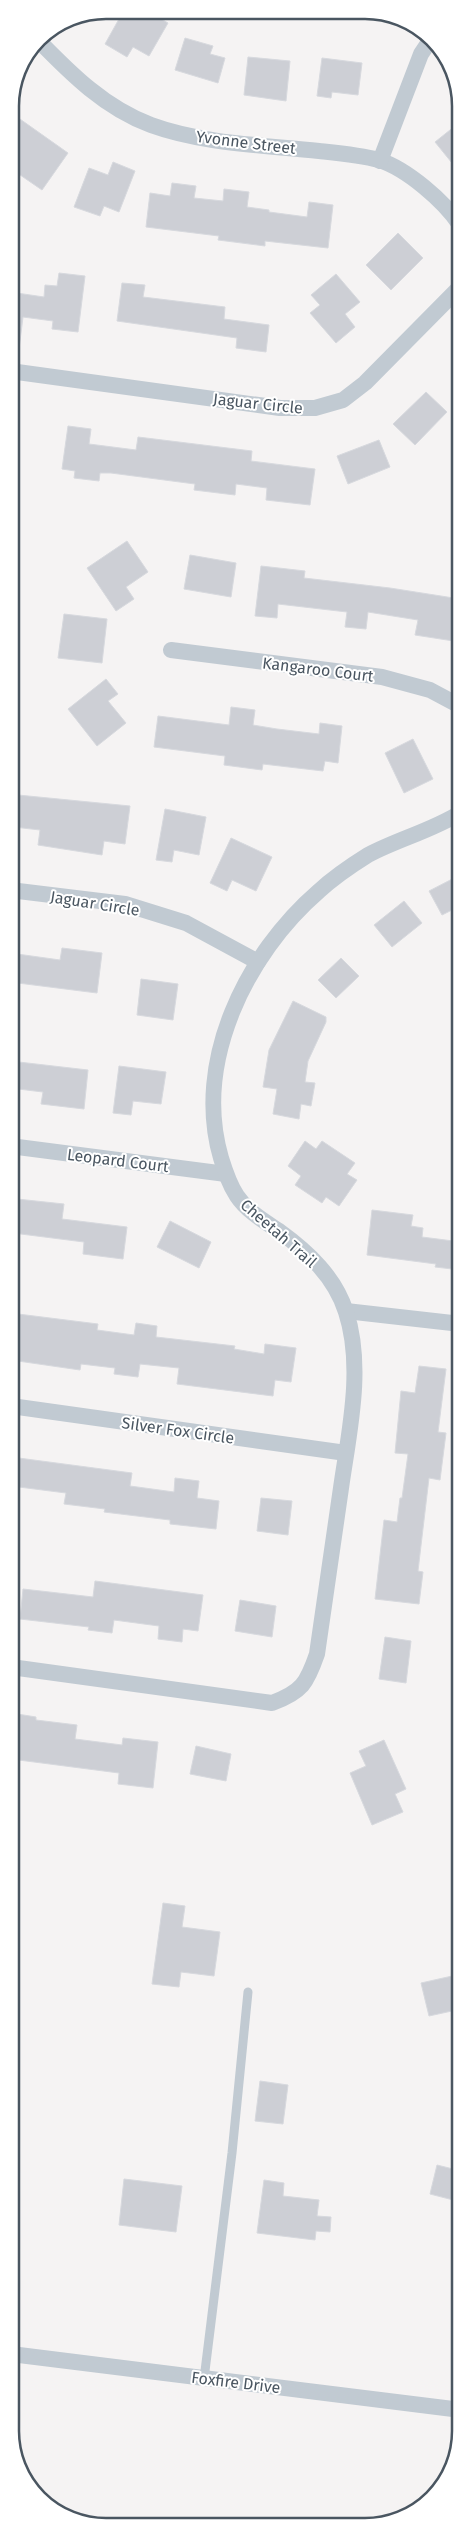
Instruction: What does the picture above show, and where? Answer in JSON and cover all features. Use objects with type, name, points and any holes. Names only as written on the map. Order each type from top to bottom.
[{"type":"street","points":[[380,161],[421,54],[427,44]]},
{"type":"street","name":"Yvonne Street","points":[[43,45],[105,102],[151,125],[193,136],[340,153],[380,161],[424,186],[452,217]]},
{"type":"street","name":"Jaguar Circle","points":[[19,372],[280,408],[315,408],[343,400],[365,383],[452,295]]},
{"type":"street","name":"Kangaroo Court","points":[[171,650],[382,677],[430,690],[452,702]]},
{"type":"street","name":"Cheetah Trail","points":[[19,1668],[272,1703],[293,1695],[309,1679],[317,1654],[346,1453],[354,1381],[353,1347],[346,1311],[334,1286],[312,1257],[252,1213],[237,1196],[226,1174],[216,1140],[213,1103],[216,1061],[233,1012],[258,962],[281,928],[320,890],[369,855],[437,827],[452,818]]},
{"type":"street","name":"Jaguar Circle","points":[[19,891],[125,904],[186,923],[258,962]]},
{"type":"street","name":"Leopard Court","points":[[19,1147],[226,1174]]},
{"type":"street","points":[[346,1311],[452,1323]]},
{"type":"street","name":"Silver Fox Circle","points":[[19,1407],[346,1453]]},
{"type":"street","name":"Foxfire Drive","points":[[19,2355],[452,2409]]},
{"type":"lane","points":[[204,2378],[232,2153],[248,1992]]},
{"type":"building","points":[[119,19],[161,19],[168,23],[149,56],[133,47],[127,57],[105,44]]},
{"type":"building","points":[[185,38],[213,46],[210,54],[225,58],[218,83],[175,70]]},
{"type":"building","points":[[248,57],[290,61],[286,101],[244,95]]},
{"type":"building","points":[[322,58],[362,63],[358,95],[332,92],[331,98],[317,96]]},
{"type":"building","points":[[19,118],[68,153],[42,190],[19,174]]},
{"type":"building","points":[[452,128],[452,163],[435,142]]},
{"type":"building","points":[[113,162],[135,171],[119,212],[104,206],[100,216],[74,207],[89,168],[108,175]]},
{"type":"building","points":[[172,183],[196,186],[194,198],[223,201],[224,189],[249,192],[247,207],[269,210],[269,212],[307,217],[309,202],[333,205],[328,248],[265,241],[265,246],[218,240],[219,236],[146,227],[150,193],[170,196]]},
{"type":"building","points":[[398,233],[423,258],[391,290],[366,265]]},
{"type":"building","points":[[59,273],[85,276],[78,332],[52,329],[53,321],[23,317],[19,349],[19,293],[44,297],[45,285],[57,286]]},
{"type":"building","points":[[336,274],[360,302],[345,314],[355,327],[336,343],[310,313],[320,305],[311,295]]},
{"type":"building","points":[[122,283],[145,285],[143,297],[225,307],[224,319],[269,325],[266,352],[236,348],[237,338],[117,321]]},
{"type":"building","points":[[426,392],[447,412],[415,445],[393,424]]},
{"type":"building","points":[[68,426],[91,429],[89,444],[136,450],[138,437],[252,451],[251,461],[315,469],[310,505],[266,500],[267,488],[236,484],[235,495],[194,490],[195,484],[111,473],[100,473],[99,481],[74,478],[75,471],[62,469]]},
{"type":"building","points":[[379,440],[390,467],[348,484],[337,456]]},
{"type":"building","points":[[127,541],[148,572],[126,587],[134,599],[116,611],[87,568]]},
{"type":"building","points":[[190,555],[236,563],[231,597],[184,589]]},
{"type":"building","points":[[261,566],[305,571],[304,578],[452,598],[452,641],[415,635],[418,620],[368,612],[366,629],[345,627],[347,612],[278,604],[277,618],[255,616]]},
{"type":"building","points":[[64,614],[107,619],[102,663],[58,658]]},
{"type":"building","points":[[106,679],[118,694],[108,701],[126,723],[97,746],[68,709]]},
{"type":"building","points":[[231,707],[255,710],[253,725],[319,734],[320,723],[342,726],[338,763],[325,761],[323,771],[263,764],[262,770],[224,765],[225,756],[154,747],[158,716],[229,725]]},
{"type":"building","points":[[413,739],[433,779],[404,793],[385,753]]},
{"type":"building","points":[[19,795],[130,806],[125,844],[104,841],[102,855],[38,845],[40,830],[19,828]]},
{"type":"building","points":[[165,809],[206,817],[199,855],[174,850],[172,862],[156,860]]},
{"type":"building","points":[[231,838],[272,857],[256,891],[232,880],[227,891],[210,883]]},
{"type":"building","points":[[452,879],[452,910],[442,915],[429,891]]},
{"type":"building","points":[[404,901],[422,923],[392,947],[374,925]]},
{"type":"building","points":[[62,948],[102,953],[97,993],[19,983],[19,954],[60,960]]},
{"type":"building","points":[[341,958],[359,976],[336,998],[318,980]]},
{"type":"building","points":[[141,979],[178,984],[173,1020],[137,1015]]},
{"type":"building","points":[[293,1001],[326,1017],[326,1022],[308,1061],[305,1082],[315,1083],[311,1106],[301,1104],[299,1119],[273,1114],[277,1089],[263,1087],[269,1050]]},
{"type":"building","points":[[19,1062],[88,1070],[84,1109],[41,1104],[43,1092],[19,1089]]},
{"type":"building","points":[[119,1066],[166,1072],[161,1104],[133,1101],[131,1115],[113,1113]]},
{"type":"building","points":[[305,1141],[316,1149],[322,1141],[355,1163],[347,1174],[357,1180],[339,1206],[326,1197],[322,1203],[295,1185],[301,1176],[288,1166]]},
{"type":"building","points":[[19,1199],[64,1204],[62,1219],[127,1227],[123,1259],[83,1254],[84,1242],[19,1234]]},
{"type":"building","points":[[372,1210],[413,1215],[411,1226],[423,1228],[422,1237],[452,1241],[452,1269],[435,1267],[436,1264],[367,1255]]},
{"type":"building","points":[[170,1221],[211,1242],[199,1268],[157,1247]]},
{"type":"building","points":[[19,1314],[98,1324],[97,1330],[134,1335],[136,1323],[157,1326],[156,1337],[235,1346],[234,1349],[264,1354],[265,1344],[296,1348],[291,1382],[275,1380],[273,1396],[177,1384],[179,1368],[140,1364],[138,1377],[114,1374],[115,1368],[81,1364],[80,1370],[19,1361]]},
{"type":"building","points":[[419,1366],[446,1369],[438,1432],[446,1433],[440,1480],[429,1478],[418,1571],[423,1572],[419,1604],[375,1599],[384,1520],[397,1522],[408,1454],[395,1453],[401,1391],[415,1393]]},
{"type":"building","points":[[19,1458],[132,1473],[130,1486],[174,1492],[175,1478],[199,1481],[197,1498],[219,1501],[216,1529],[170,1524],[170,1520],[104,1512],[105,1509],[64,1504],[66,1493],[19,1487]]},
{"type":"building","points":[[261,1498],[292,1501],[288,1535],[257,1531]]},
{"type":"building","points":[[95,1581],[203,1595],[198,1631],[183,1629],[182,1642],[158,1639],[159,1626],[114,1620],[112,1633],[88,1630],[89,1627],[20,1619],[23,1589],[93,1597]]},
{"type":"building","points":[[240,1600],[276,1606],[272,1637],[235,1631]]},
{"type":"building","points":[[385,1637],[411,1641],[406,1683],[379,1679]]},
{"type":"building","points":[[19,1714],[36,1717],[36,1720],[77,1725],[75,1739],[122,1745],[123,1738],[158,1742],[153,1788],[118,1784],[119,1773],[19,1760]]},
{"type":"building","points":[[384,1740],[406,1789],[395,1794],[403,1812],[372,1825],[350,1773],[366,1766],[359,1751]]},
{"type":"building","points":[[196,1746],[231,1754],[226,1781],[190,1774]]},
{"type":"building","points":[[163,1903],[185,1906],[182,1927],[220,1932],[214,1976],[181,1972],[179,1987],[152,1984]]},
{"type":"building","points":[[452,1976],[452,2011],[429,2016],[421,1983]]},
{"type":"building","points":[[260,2081],[288,2085],[283,2124],[255,2121]]},
{"type":"building","points":[[437,2165],[452,2169],[452,2200],[430,2194]]},
{"type":"building","points":[[124,2179],[182,2186],[176,2232],[119,2225]]},
{"type":"building","points":[[264,2180],[284,2183],[283,2196],[319,2200],[317,2216],[331,2217],[330,2232],[316,2231],[315,2240],[257,2233]]}]
